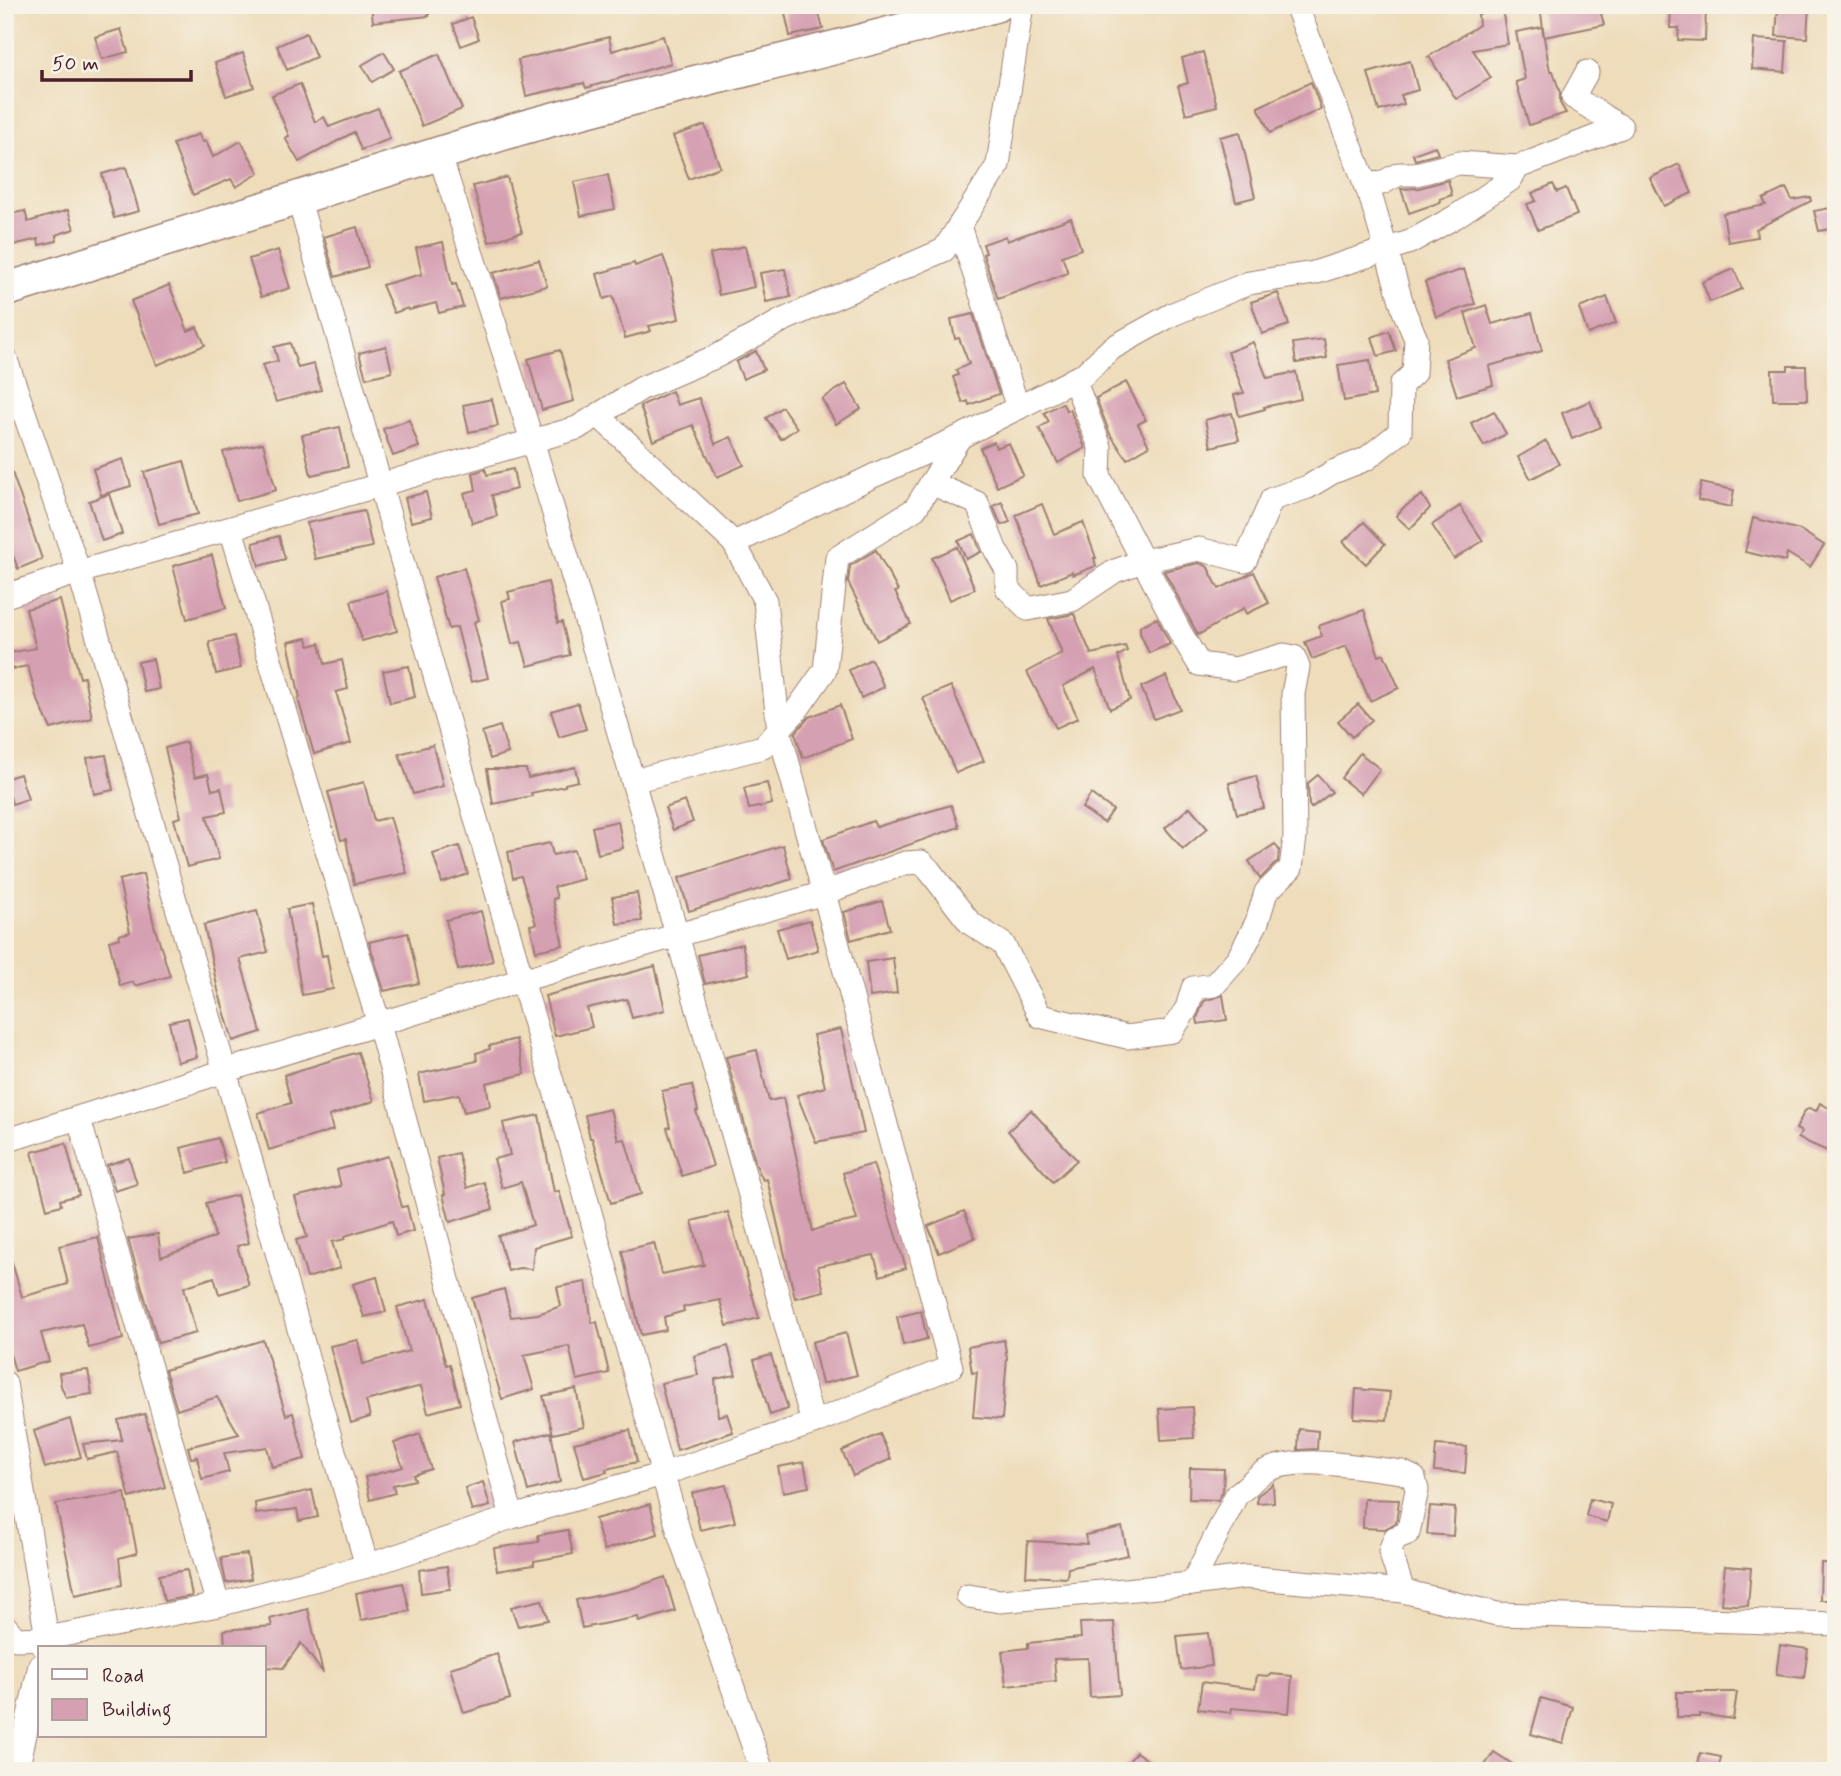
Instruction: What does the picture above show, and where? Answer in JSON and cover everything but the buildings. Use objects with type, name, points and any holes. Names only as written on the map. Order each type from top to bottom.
[{"type":"main road","points":[[5,290],[439,153],[595,108],[882,37],[996,5]]},
{"type":"street","points":[[5,596],[79,572],[577,428],[642,387],[717,356],[783,320],[944,250],[998,165],[1022,5]]},
{"type":"street","points":[[931,483],[977,503],[1006,570],[1007,588],[1028,609],[1072,600],[1115,571],[1143,561],[1199,550],[1245,561],[1272,499],[1308,487],[1333,472],[1366,459],[1400,432],[1401,385],[1414,373],[1416,339],[1404,311],[1388,249],[1296,5]]},
{"type":"street","points":[[1365,185],[1382,183],[1399,174],[1416,174],[1459,163],[1518,167],[1621,127],[1573,97],[1587,72]]},
{"type":"street","points":[[439,153],[532,442],[678,937],[813,1423]]},
{"type":"street","points":[[734,543],[960,437],[1074,379],[1112,348],[1173,314],[1249,284],[1314,273],[1410,242],[1455,217],[1510,180],[1518,167]]},
{"type":"street","points":[[298,197],[582,1182],[680,1536],[762,1771]]},
{"type":"street","points":[[959,226],[1018,408]]},
{"type":"street","points":[[5,357],[79,572],[367,1566]]},
{"type":"street","points":[[5,1141],[522,980],[824,893],[905,863],[921,862],[970,923],[1003,944],[1040,1016],[1127,1037],[1172,1031],[1187,1008],[1193,988],[1214,985],[1239,957],[1257,922],[1266,892],[1291,868],[1296,837],[1293,694],[1298,667],[1294,657],[1283,655],[1235,669],[1199,664],[1099,476],[1100,447],[1074,379]]},
{"type":"street","points":[[5,1626],[16,1639],[46,1643],[218,1605],[367,1566],[512,1517],[663,1474],[813,1423],[951,1367],[779,731],[765,601],[734,543],[598,415]]},
{"type":"street","points":[[632,781],[763,747],[779,731],[825,670],[837,558],[915,509],[960,437]]},
{"type":"street","points":[[231,529],[379,1024],[512,1517]]},
{"type":"street","points":[[79,1119],[218,1605]]},
{"type":"street","points":[[5,1383],[46,1643]]},
{"type":"street","points":[[1192,1584],[1237,1494],[1249,1487],[1262,1473],[1290,1464],[1322,1462],[1402,1472],[1414,1478],[1418,1490],[1408,1533],[1395,1538],[1390,1551],[1403,1591]]},
{"type":"street","points":[[968,1596],[1000,1601],[1245,1577],[1403,1591],[1497,1614],[1836,1624]]},
{"type":"street","points":[[17,1771],[38,1674]]}]
